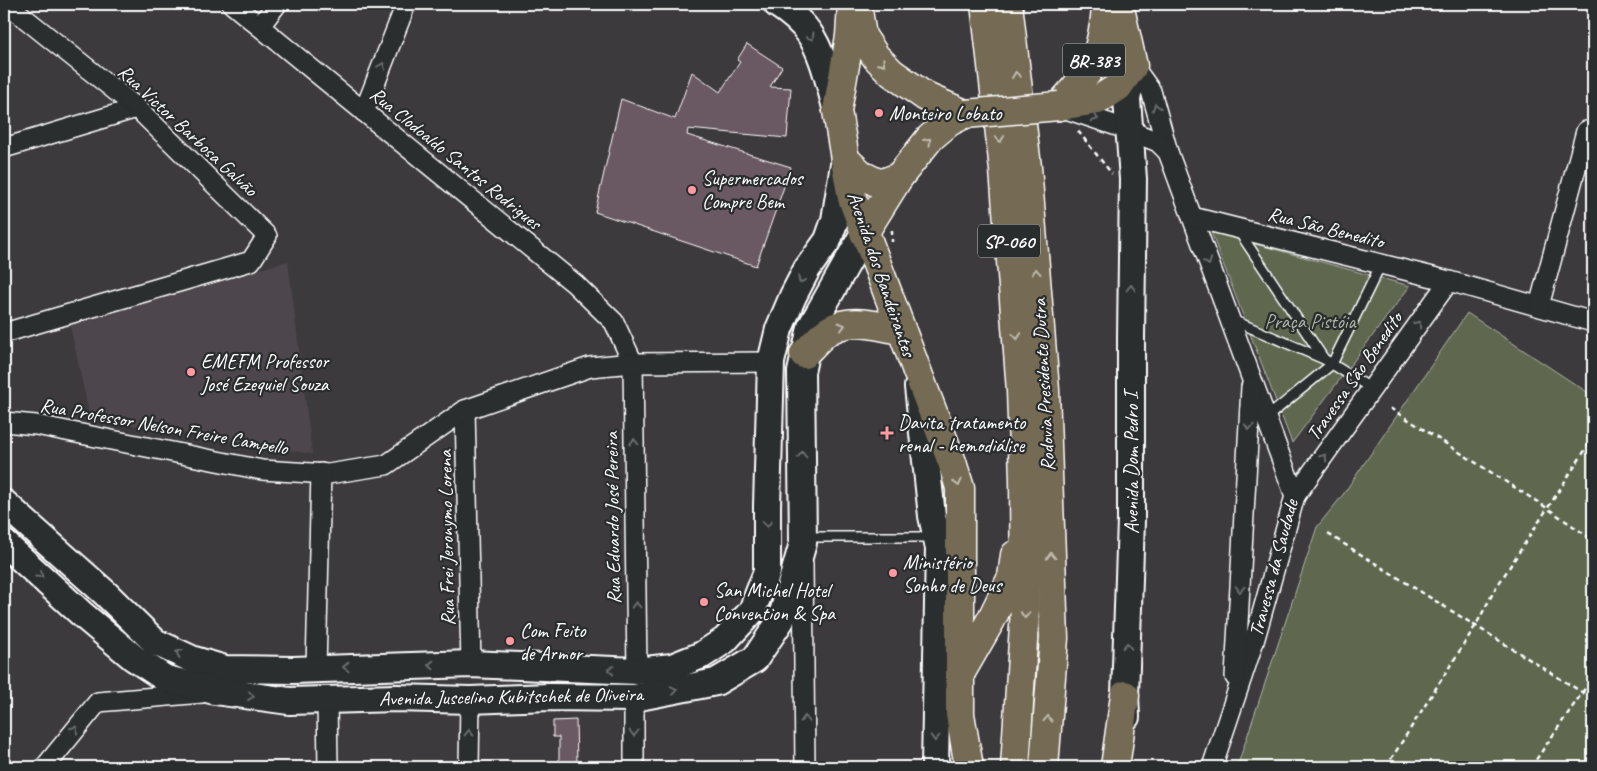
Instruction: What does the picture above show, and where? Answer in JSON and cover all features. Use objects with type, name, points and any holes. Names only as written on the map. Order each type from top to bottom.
[{"type":"main road","points":[[777,4],[792,14],[809,33],[818,49],[837,111]]},
{"type":"main road","name":"Avenida dos Bandeirantes","points":[[852,4],[850,36],[837,111],[852,198],[917,372],[931,526],[939,548],[935,767]]},
{"type":"main road","points":[[857,4],[862,36],[876,57],[892,73],[926,97],[965,114]]},
{"type":"main road","name":"Rodovia Presidente Dutra","points":[[985,4],[1004,180],[1021,391],[1025,610],[1015,767]]},
{"type":"main road","name":"Rodovia Presidente Dutra","points":[[1008,4],[1027,167],[1045,390],[1054,638],[1044,767]]},
{"type":"main road","name":"BR-383","points":[[1059,106],[1073,92],[1093,63],[1106,19],[1106,4]]},
{"type":"main road","name":"BR-383","points":[[899,177],[930,138],[949,122],[965,114],[1059,106],[1098,100],[1118,87],[1133,66],[1119,4]]},
{"type":"main road","name":"Avenida Dom Pedro I","points":[[1128,767],[1125,695],[1131,520],[1133,202],[1128,98],[1133,66]]},
{"type":"main road","points":[[845,159],[862,174],[880,184],[899,177]]},
{"type":"main road","name":"Avenida Juscelino Kubitschek de Oliveira","points":[[4,503],[155,642],[194,660],[225,669],[293,670],[472,664],[637,671],[672,667],[702,655],[725,640],[752,611],[768,572],[767,491],[771,362],[779,329],[793,296],[807,269],[828,240],[835,220],[845,159]]},
{"type":"main road","name":"Avenida Juscelino Kubitschek de Oliveira","points":[[4,543],[84,616],[134,658],[166,679],[215,691],[288,701],[397,698],[470,700],[550,697],[634,698],[716,682],[755,659],[781,620],[803,540],[801,372],[811,327],[864,233],[899,177]]},
{"type":"main road","points":[[804,354],[824,334],[839,325],[859,322],[900,330]]},
{"type":"main road","points":[[917,372],[952,462],[960,488],[960,714],[969,767]]},
{"type":"main road","points":[[959,676],[991,620],[1012,577],[1024,479]]},
{"type":"main road","points":[[767,491],[803,491]]},
{"type":"main road","points":[[550,667],[550,697]]},
{"type":"main road","points":[[1116,767],[1125,695]]},
{"type":"main road","points":[[950,767],[960,714]]},
{"type":"street","name":"Rua Victor Barbosa Galvão","points":[[4,333],[250,260],[267,236],[137,108],[7,4]]},
{"type":"street","name":"Rua Clodoaldo Santos Rodrigues","points":[[232,4],[575,284],[614,322],[633,364]]},
{"type":"street","points":[[260,26],[277,4]]},
{"type":"street","points":[[364,112],[406,4]]},
{"type":"street","name":"Travessa da Saudade","points":[[1133,66],[1151,91],[1168,152],[1295,496],[1258,628],[1212,767]]},
{"type":"street","points":[[1059,106],[1158,142],[1168,152]]},
{"type":"street","points":[[4,148],[137,108]]},
{"type":"street","points":[[1539,306],[1586,131]]},
{"type":"street","name":"Rua São Benedito","points":[[1192,217],[1449,281],[1593,322]]},
{"type":"street","name":"Travessa São Benedito","points":[[1295,496],[1449,281]]},
{"type":"street","name":"Rua Professor Nelson Freire Campello","points":[[4,422],[36,426],[262,470],[328,474],[386,465],[465,410],[590,368],[633,364],[771,362]]},
{"type":"street","name":"Rua Eduardo José Pereira","points":[[633,364],[637,671]]},
{"type":"street","name":"Travessa da Saudade","points":[[1233,703],[1252,378]]},
{"type":"street","name":"Rua Frei Jeronymo Lorena","points":[[465,410],[472,664]]},
{"type":"street","points":[[316,668],[321,473]]},
{"type":"street","points":[[803,540],[805,767]]},
{"type":"street","points":[[45,767],[98,702],[215,691]]},
{"type":"street","points":[[634,698],[634,767]]},
{"type":"street","points":[[327,700],[328,767]]},
{"type":"street","points":[[469,767],[470,700]]},
{"type":"lane","points":[[1236,228],[1328,362]]},
{"type":"lane","points":[[1266,418],[1328,362],[1381,264]]},
{"type":"lane","points":[[1230,319],[1328,362],[1372,389]]},
{"type":"lane","points":[[803,540],[931,526]]},
{"type":"path","points":[[1059,106],[1133,202]]},
{"type":"path","points":[[1390,408],[1547,508],[1593,540]]},
{"type":"path","points":[[1386,767],[1476,625],[1494,591],[1593,438]]},
{"type":"path","points":[[1328,534],[1593,699]]},
{"type":"path","points":[[1531,767],[1593,677]]},
{"type":"shaded area","name":"EMEFM Professor José Ezequiel Souza","points":[[288,261],[312,454],[90,418],[70,325]]},
{"type":"green space","name":"Praça Pistóia","points":[[1211,232],[1410,286],[1292,443]]},
{"type":"green space","points":[[1467,313],[1593,396],[1593,767],[1237,767],[1317,527],[1342,496]]},
{"type":"building","name":"Supermercados Compre Bem","points":[[747,44],[782,67],[770,87],[791,88],[787,138],[688,129],[687,135],[791,167],[756,266],[595,212],[621,99],[675,119],[692,72],[720,92],[740,62],[737,60]]},
{"type":"building","points":[[576,720],[577,764],[559,765],[559,737],[553,737],[553,721]]},
{"type":"place","name":"Monteiro Lobato","points":[[879,113]]},
{"type":"place","name":"Supermercados Compre Bem","points":[[692,190]]},
{"type":"place","name":"EMEFM Professor José Ezequiel Souza","points":[[191,372]]},
{"type":"place","name":"Davita tratamento renal - hemodiálise","points":[[887,433]]},
{"type":"place","name":"Ministério Sonho de Deus","points":[[893,573]]},
{"type":"place","name":"San Michel Hotel Convention & Spa","points":[[704,602]]},
{"type":"place","name":"Com Feito de Armor","points":[[510,641]]}]
